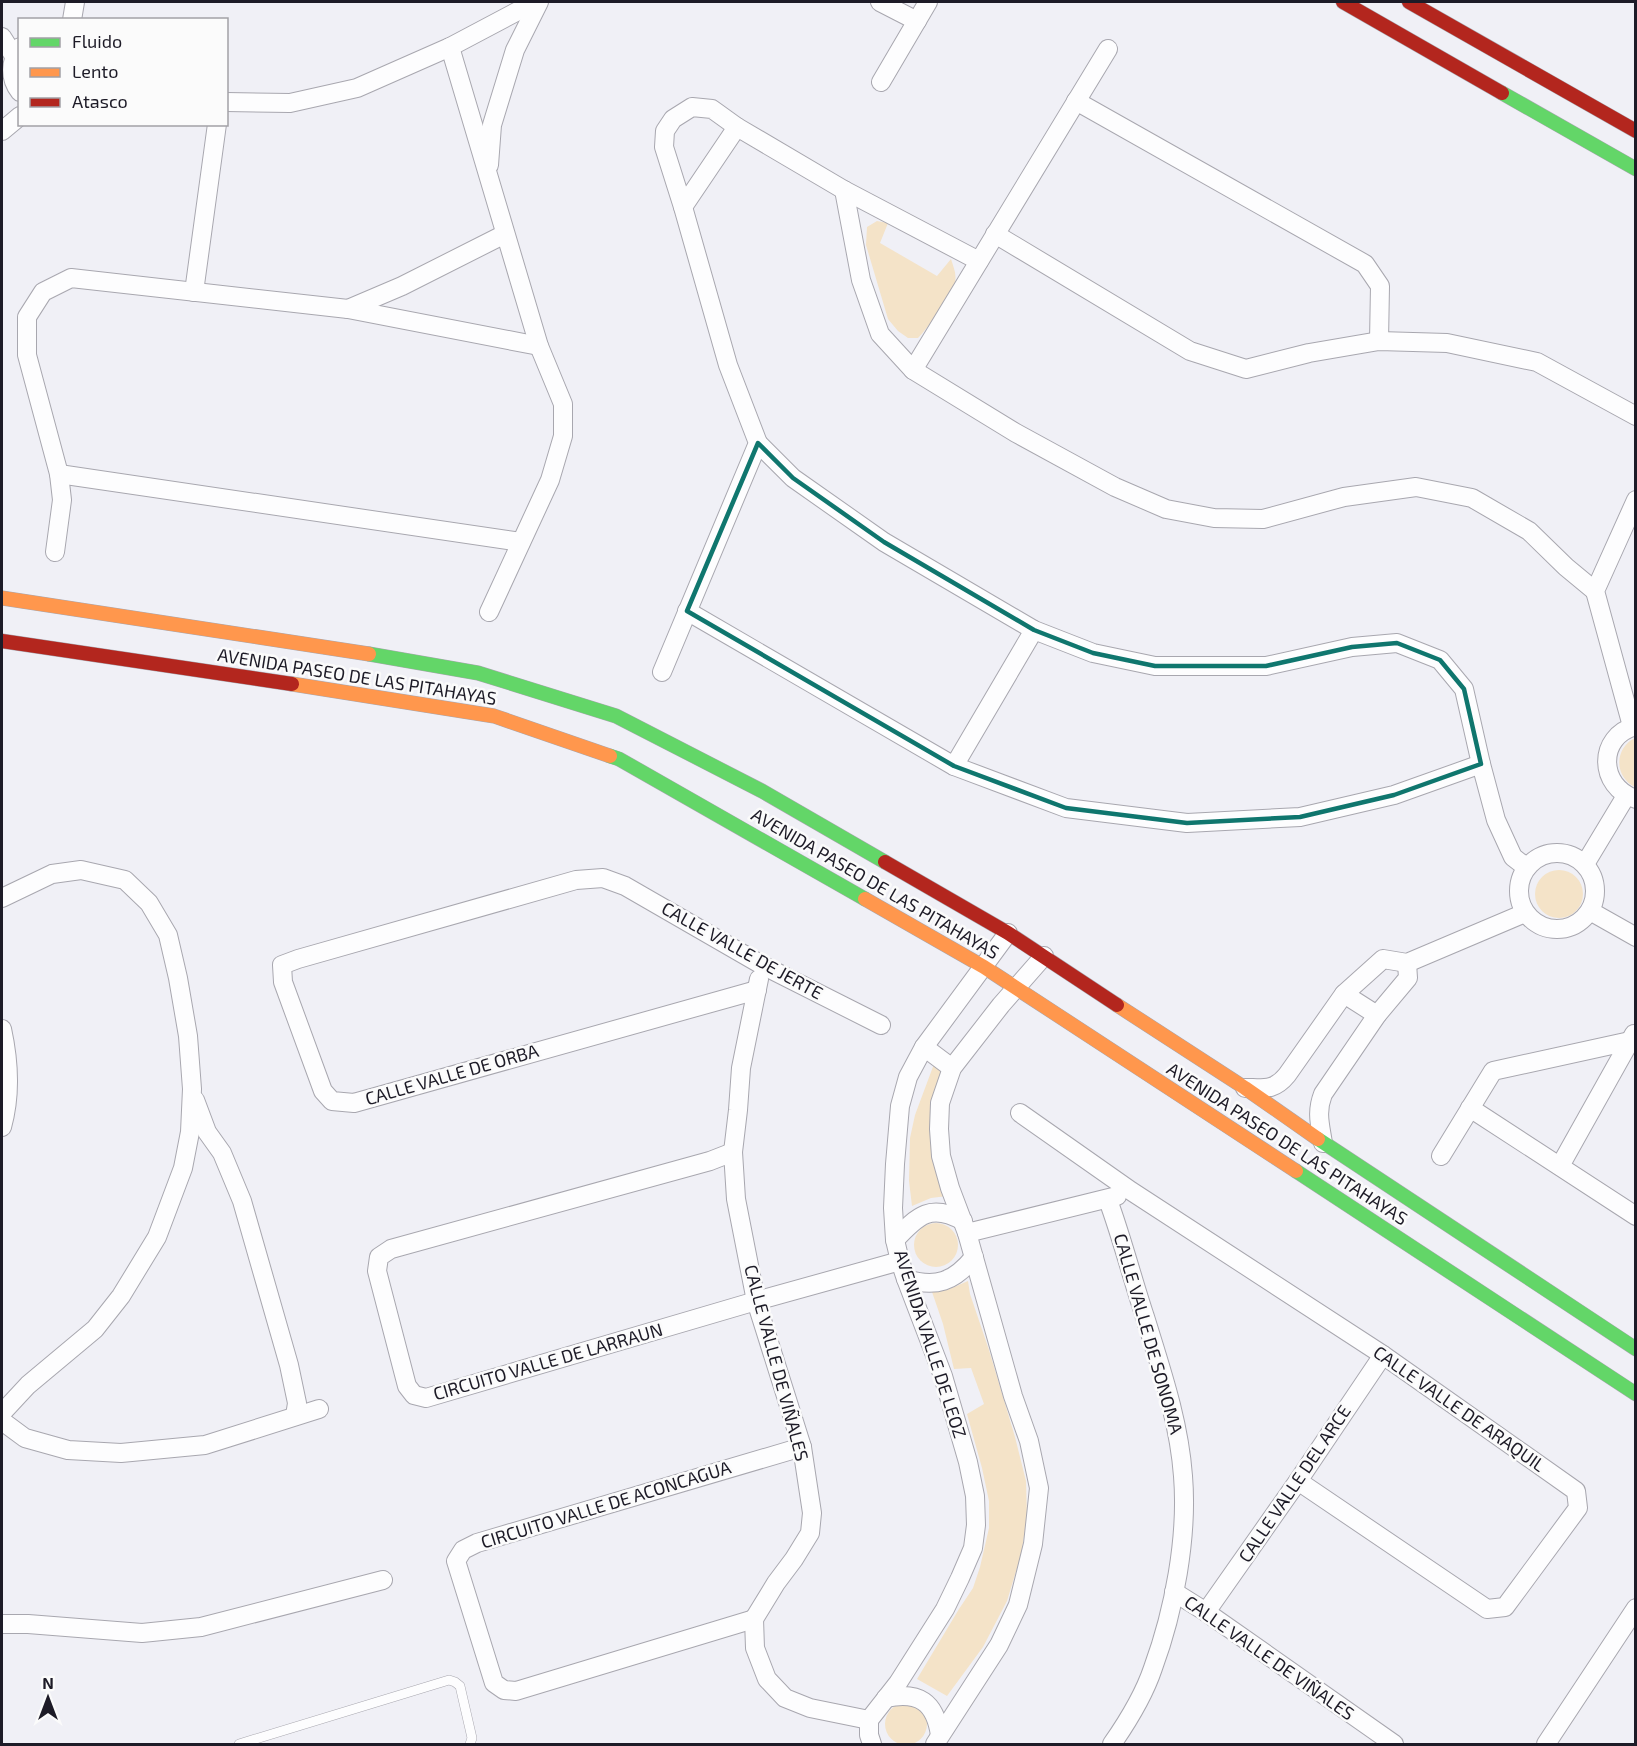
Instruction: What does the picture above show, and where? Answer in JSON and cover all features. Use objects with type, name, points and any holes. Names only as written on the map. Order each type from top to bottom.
[{"type":"main road","points":[[1343,2],[1635,169]]},
{"type":"main road","points":[[1410,2],[1635,131]]},
{"type":"main road","name":"AVENIDA PASEO DE LAS PITAHAYAS","points":[[2,598],[303,649],[478,673],[616,716],[762,791],[1008,933],[1245,1088],[1323,1143],[1635,1349]]},
{"type":"main road","name":"AVENIDA PASEO DE LAS PITAHAYAS","points":[[2,641],[300,679],[494,716],[619,759],[984,967],[1635,1394]]},
{"type":"street","points":[[72,18],[75,2]]},
{"type":"street","points":[[228,102],[290,104],[357,88],[450,47],[537,2]]},
{"type":"street","points":[[488,176],[492,125],[515,50],[537,2]]},
{"type":"street","points":[[879,2],[916,21]]},
{"type":"street","points":[[882,82],[928,2]]},
{"type":"street","points":[[2,37],[16,52],[7,80]]},
{"type":"street","points":[[450,47],[539,346],[563,404],[563,436],[550,480],[489,612]]},
{"type":"street","points":[[913,370],[1107,49]]},
{"type":"street","points":[[1076,101],[1365,264],[1380,286],[1379,340]]},
{"type":"street","points":[[979,261],[844,190],[737,127],[711,109],[692,107],[673,119],[665,131],[664,147],[728,365],[758,443],[793,478],[884,542],[1035,630],[1093,653],[1155,666],[1266,666],[1352,647],[1396,643],[1440,660],[1464,689],[1496,820],[1513,856],[1526,867]]},
{"type":"street","points":[[2,131],[18,118]]},
{"type":"street","points":[[194,292],[217,126]]},
{"type":"street","points":[[683,207],[737,127]]},
{"type":"street","points":[[844,190],[861,280],[880,334],[913,370],[1016,433],[1115,487],[1167,509],[1214,518],[1263,519],[1344,497],[1416,487],[1472,498],[1528,531],[1595,591],[1634,726],[1619,734],[1610,746],[1606,760],[1608,775],[1615,787],[1631,798],[1585,864]]},
{"type":"street","points":[[348,309],[402,286],[505,234]]},
{"type":"street","points":[[995,234],[1190,351],[1246,369],[1309,353],[1379,340],[1447,343],[1537,362],[1635,416]]},
{"type":"street","points":[[55,552],[62,500],[59,474],[27,355],[27,317],[43,292],[71,278],[348,309],[539,346]]},
{"type":"street","points":[[662,672],[758,443]]},
{"type":"street","points":[[59,474],[520,542]]},
{"type":"street","points":[[1595,591],[1635,500]]},
{"type":"street","points":[[687,611],[954,766],[1066,808],[1187,823],[1300,817],[1394,795],[1481,764]]},
{"type":"street","points":[[954,766],[1035,630]]},
{"type":"street","points":[[1554,853],[1571,855],[1585,864],[1593,878],[1596,892],[1585,918],[1574,926],[1560,930],[1547,929],[1534,923],[1524,913],[1518,898],[1519,882],[1526,867],[1539,856],[1554,853]]},
{"type":"street","points":[[2,898],[52,874],[81,870],[124,880],[149,903],[168,935],[178,978],[188,1036],[192,1089],[190,1132],[183,1168],[157,1237],[121,1296],[95,1329],[28,1385],[2,1413]]},
{"type":"street","name":"CALLE VALLE DE JERTE","points":[[603,878],[625,886],[762,965],[881,1025]]},
{"type":"street","name":"CALLE VALLE DE ORBA","points":[[603,878],[576,880],[282,965],[284,982],[322,1091],[332,1101],[354,1102],[757,990]]},
{"type":"street","points":[[1590,910],[1635,938]]},
{"type":"street","points":[[1245,1088],[1268,1088],[1279,1085],[1344,994],[1383,959],[1407,963],[1524,913]]},
{"type":"street","name":"AVENIDA VALLE DE LEOZ","points":[[869,1720],[898,1683],[945,1609],[973,1548],[976,1525],[975,1496],[968,1462],[943,1376],[906,1279],[896,1240],[893,1208],[900,1106],[908,1077],[924,1047],[1008,933]]},
{"type":"street","points":[[939,1742],[999,1645],[1018,1605],[1033,1544],[1039,1488],[1029,1442],[965,1227],[941,1156],[940,1103],[952,1068],[987,1022],[1044,956]]},
{"type":"street","points":[[1323,1143],[1318,1106],[1323,1094],[1377,1015],[1408,978],[1407,963]]},
{"type":"street","name":"CALLE VALLE DE VIÑALES","points":[[754,1619],[810,1533],[812,1513],[802,1447],[756,1301],[736,1199],[732,1152],[741,1068],[762,965]]},
{"type":"street","points":[[1344,994],[1377,1015]]},
{"type":"street","points":[[2,1029],[8,1082],[7,1110],[2,1127]]},
{"type":"street","points":[[1441,1156],[1493,1071],[1633,1036]]},
{"type":"street","points":[[1560,1166],[1633,1036]]},
{"type":"street","points":[[924,1047],[952,1068]]},
{"type":"street","points":[[192,1089],[207,1132],[222,1154],[242,1201],[289,1365],[297,1403],[294,1416]]},
{"type":"street","points":[[1470,1108],[1635,1216]]},
{"type":"street","name":"CALLE VALLE DE ARAQUIL","points":[[1020,1113],[1131,1191],[1383,1355],[1576,1491],[1578,1508],[1505,1607],[1487,1609],[1298,1481]]},
{"type":"street","name":"CIRCUITO VALLE DE LARRAUN","points":[[732,1152],[710,1161],[391,1249],[379,1257],[377,1271],[407,1386],[414,1395],[426,1398],[900,1261]]},
{"type":"street","points":[[965,1227],[1107,1200],[1131,1191]]},
{"type":"street","name":"CALLE VALLE DE SONOMA","points":[[1107,1200],[1120,1234],[1178,1431],[1184,1478],[1178,1577],[1153,1670],[1129,1719],[1112,1744]]},
{"type":"street","points":[[896,1240],[909,1225],[921,1216],[935,1212],[950,1214],[965,1227]]},
{"type":"street","points":[[906,1279],[921,1284],[936,1283],[951,1278],[964,1269],[974,1257]]},
{"type":"street","name":"CALLE VALLE DEL ARCE","points":[[1206,1612],[1383,1355]]},
{"type":"street","points":[[2,1421],[25,1438],[69,1450],[121,1453],[205,1445],[319,1408]]},
{"type":"street","name":"CIRCUITO VALLE DE ACONCAGUA","points":[[754,1619],[516,1691],[504,1690],[494,1683],[456,1561],[463,1550],[477,1543],[802,1447]]},
{"type":"street","points":[[2,1624],[28,1624],[142,1634],[189,1628],[266,1611],[383,1580]]},
{"type":"street","name":"CALLE VALLE DE VIÑALES","points":[[1174,1592],[1394,1744]]},
{"type":"street","points":[[1546,1744],[1635,1608]]},
{"type":"street","points":[[754,1619],[755,1648],[767,1678],[785,1698],[810,1708],[869,1720],[869,1735],[872,1744]]},
{"type":"street","points":[[886,1698],[901,1695],[916,1697],[929,1706],[938,1720],[939,1742]]},
{"type":"lane","points":[[238,1744],[449,1680],[460,1686],[472,1738],[470,1744]]},
{"type":"highlighted area","points":[[758,443],[793,478],[884,542],[1034,630],[1093,653],[1155,666],[1266,666],[1352,647],[1397,643],[1440,660],[1464,689],[1481,764],[1394,795],[1300,817],[1187,823],[1066,808],[954,766],[687,611]]},
{"type":"shaded area","points":[[877,221],[888,223],[880,243],[937,276],[951,259],[956,276],[953,287],[939,311],[918,338],[908,338],[898,331],[888,319],[866,245],[867,227]]},
{"type":"shaded area","points":[[1635,738],[1635,787],[1623,777],[1619,762],[1623,748]]},
{"type":"shaded area","points":[[1554,870],[1564,870],[1576,877],[1583,889],[1583,899],[1576,911],[1564,918],[1554,918],[1539,907],[1535,899],[1535,889],[1546,874]]},
{"type":"shaded area","points":[[934,1064],[943,1066],[947,1196],[931,1198],[912,1206],[909,1181],[910,1138],[915,1115]]},
{"type":"shaded area","points":[[936,1223],[951,1230],[958,1245],[951,1260],[936,1267],[921,1260],[914,1245],[921,1230]]},
{"type":"shaded area","points":[[968,1281],[1026,1481],[1027,1517],[1021,1555],[1007,1601],[983,1647],[947,1696],[917,1679],[973,1588],[989,1528],[989,1501],[967,1414],[984,1404],[971,1368],[954,1369],[943,1324],[931,1289],[947,1290]]},
{"type":"shaded area","points":[[906,1703],[921,1709],[927,1724],[921,1739],[906,1745],[891,1739],[885,1724],[891,1709]]},
{"type":"traffic: fast","points":[[1502,93],[1636,169]]},
{"type":"traffic: fast","points":[[369,654],[478,673],[616,716],[762,791],[885,862]]},
{"type":"traffic: fast","points":[[610,756],[865,899]]},
{"type":"traffic: fast","points":[[1318,1139],[1636,1349]]},
{"type":"traffic: fast","points":[[1296,1171],[1636,1394]]},
{"type":"traffic: slow","points":[[2,598],[369,654]]},
{"type":"traffic: slow","points":[[292,684],[494,716],[610,756]]},
{"type":"traffic: slow","points":[[865,899],[984,967],[1296,1171]]},
{"type":"traffic: slow","points":[[1117,1005],[1245,1088],[1318,1139]]},
{"type":"traffic: jam","points":[[1343,2],[1502,93]]},
{"type":"traffic: jam","points":[[1409,2],[1636,131]]},
{"type":"traffic: jam","points":[[2,641],[292,684]]},
{"type":"traffic: jam","points":[[885,862],[1008,933],[1117,1005]]}]
